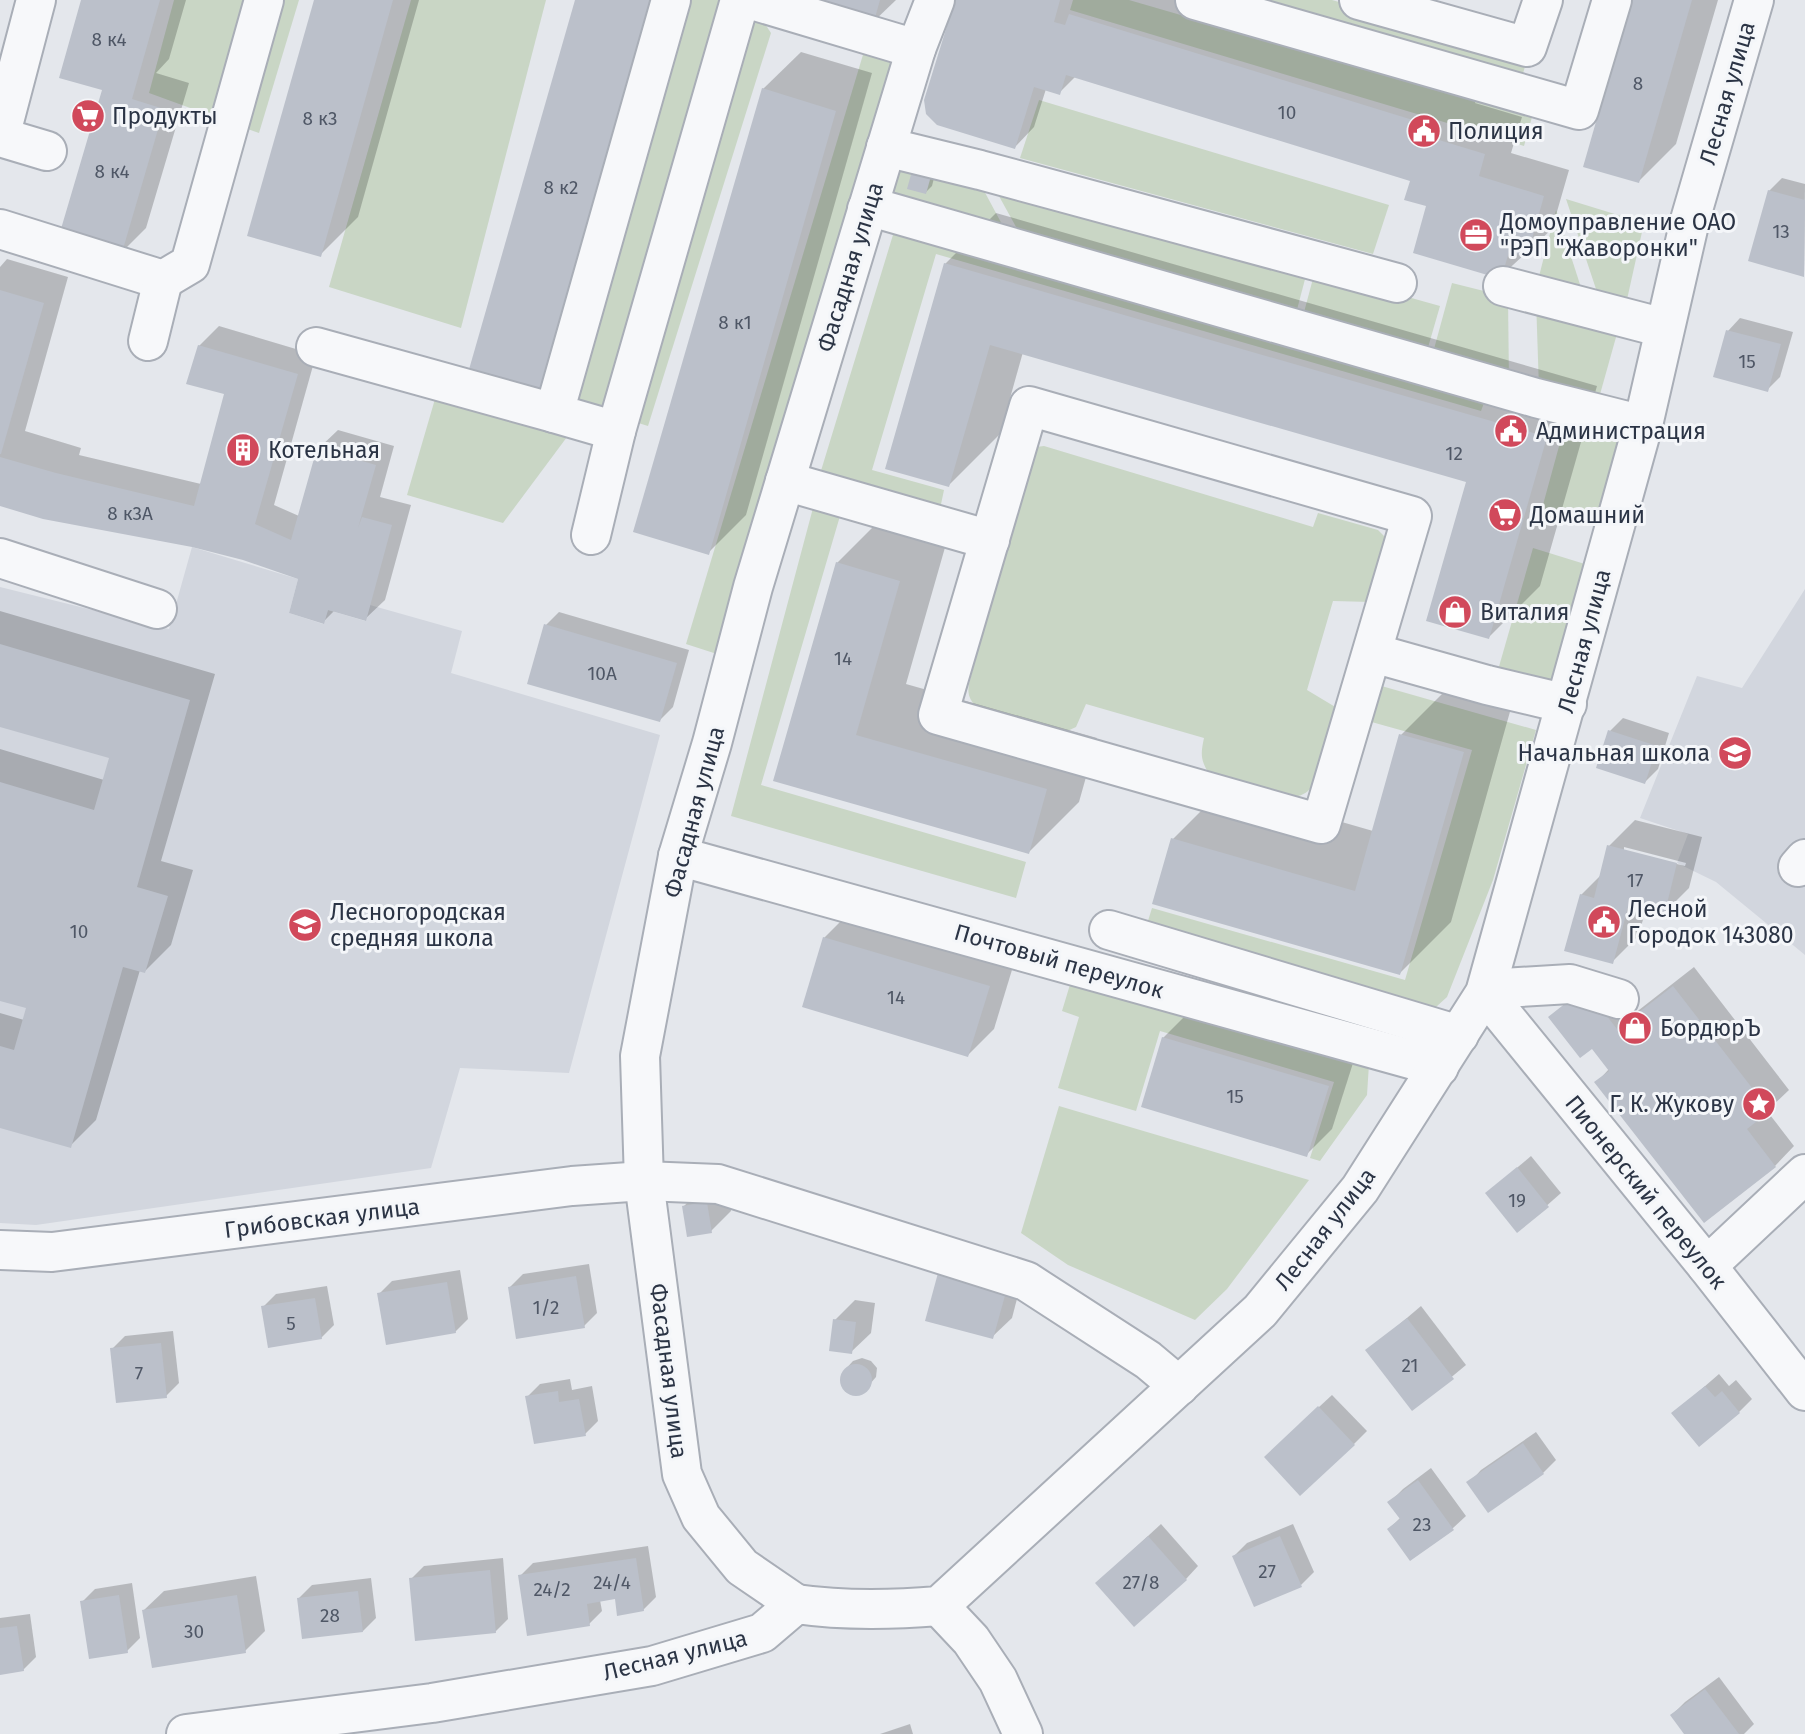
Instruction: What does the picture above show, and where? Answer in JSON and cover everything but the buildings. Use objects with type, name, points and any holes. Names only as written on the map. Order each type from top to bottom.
[{"type":"street","points":[[36,0],[0,137],[47,151]]},
{"type":"street","points":[[148,341],[163,280],[190,264],[264,0]]},
{"type":"street","points":[[554,413],[671,0]]},
{"type":"street","points":[[591,535],[616,431],[740,0]]},
{"type":"street","points":[[752,0],[916,49]]},
{"type":"street","name":"Фасадная улица","points":[[796,1604],[743,1567],[701,1517],[682,1474],[644,1181],[640,1056],[678,856],[712,743],[753,587],[916,49],[935,0]]},
{"type":"street","points":[[1195,0],[1579,110],[1612,0]]},
{"type":"street","points":[[1359,0],[1527,47],[1543,0]]},
{"type":"street","name":"Лесная улица","points":[[939,1606],[1259,1311],[1360,1189],[1486,991],[1643,425],[1690,220],[1754,0]]},
{"type":"street","points":[[886,147],[1397,283]]},
{"type":"street","points":[[867,209],[889,212],[1523,394],[1643,425]]},
{"type":"street","points":[[0,229],[163,280]]},
{"type":"street","points":[[1503,286],[1664,328]]},
{"type":"street","points":[[316,347],[616,431]]},
{"type":"street","points":[[1029,406],[1412,516],[1321,824],[938,715],[990,540],[1029,406]]},
{"type":"street","points":[[785,481],[990,540]]},
{"type":"street","points":[[0,558],[157,609]]},
{"type":"street","points":[[1373,653],[1567,704]]},
{"type":"street","name":"Почтовый переулок","points":[[678,856],[1439,1067]]},
{"type":"street","points":[[1109,930],[1459,1035]]},
{"type":"street","points":[[1486,991],[1570,984],[1619,999]]},
{"type":"street","name":"Пионерский переулок","points":[[1486,991],[1805,1391]]},
{"type":"street","points":[[1707,1266],[1805,1174]]},
{"type":"street","name":"Грибовская улица","points":[[0,1250],[52,1252],[572,1186],[644,1181],[718,1184],[1026,1281],[1148,1360],[1178,1386]]},
{"type":"street","points":[[796,1604],[828,1609],[890,1610],[939,1606],[971,1640],[998,1679],[1023,1734]]},
{"type":"street","name":"Лесная улица","points":[[186,1734],[432,1703],[652,1666],[762,1633],[796,1604]]},
{"type":"shaded area","name":"Лесногородская средняя школа","points":[[192,547],[298,579],[289,613],[323,624],[328,610],[365,621],[370,605],[462,631],[451,673],[660,735],[569,1073],[460,1068],[431,1168],[36,1225],[0,1223],[0,587],[169,629]]},
{"type":"shaded area","name":"Начальная школа","points":[[1805,589],[1805,955],[1716,882],[1677,863],[1688,834],[1640,818],[1697,676],[1742,688]]},
{"type":"green space","points":[[174,0],[299,0],[259,133],[149,93]]},
{"type":"green space","points":[[411,0],[546,0],[461,328],[329,287]]},
{"type":"green space","points":[[658,0],[749,0],[771,33],[648,426],[551,396]]},
{"type":"green space","points":[[1073,0],[1129,0],[1532,117],[1524,146],[1070,10]]},
{"type":"green space","points":[[1219,0],[1332,0],[1528,57],[1519,86]]},
{"type":"green space","points":[[865,48],[898,58],[720,655],[686,644]]},
{"type":"green space","points":[[1039,100],[1389,205],[1373,254],[1020,158]]},
{"type":"green space","points":[[891,151],[975,174],[1011,241],[875,202]]},
{"type":"green space","points":[[989,178],[1309,264],[1294,321],[1026,245]]},
{"type":"green space","points":[[1566,199],[1644,223],[1624,313],[1602,307]]},
{"type":"green space","points":[[1556,210],[1586,303],[1536,288]]},
{"type":"green space","points":[[896,225],[1487,395],[1481,411],[936,254],[872,470],[944,490],[940,509],[820,474]]},
{"type":"green space","points":[[1315,271],[1440,306],[1427,351],[1303,316]]},
{"type":"green space","points":[[1452,283],[1508,297],[1509,383],[1431,360]]},
{"type":"green space","points":[[1536,299],[1620,323],[1597,405],[1539,389]]},
{"type":"green space","points":[[435,399],[567,437],[503,523],[407,495]]},
{"type":"green space","points":[[1549,413],[1623,435],[1599,528],[1541,512],[1561,439]]},
{"type":"green space","points":[[1044,446],[1313,527],[1318,513],[1378,530],[1386,538],[1371,602],[1333,601],[1307,690],[1337,708],[1323,764],[1308,791],[1288,798],[1208,772],[1202,755],[1204,738],[1086,704],[1076,727],[1063,733],[977,708],[969,694],[969,684],[1030,452],[1036,447]]},
{"type":"green space","points":[[813,508],[840,516],[761,785],[1026,862],[1016,898],[731,816]]},
{"type":"green space","points":[[1533,548],[1588,565],[1556,687],[1498,670]]},
{"type":"green space","points":[[1378,685],[1536,730],[1493,880],[1447,997],[1436,1007],[1147,924],[1152,908],[1405,980],[1472,750],[1368,721]]},
{"type":"green space","points":[[1072,978],[1369,1064],[1367,1095],[1320,1161],[1310,1158],[1334,1082],[1160,1031],[1136,1111],[1058,1088],[1079,1017],[1062,1011]]},
{"type":"green space","points":[[1059,1106],[1309,1180],[1227,1289],[1195,1320],[1068,1265],[1021,1233]]},
{"type":"place","name":"Продукты","points":[[88,116]]},
{"type":"place","name":"Полиция","points":[[1424,131]]},
{"type":"place","name":"Домоуправление ОАО \"РЭП \"Жаворонки\"","points":[[1476,235]]},
{"type":"place","name":"Администрация","points":[[1511,431]]},
{"type":"place","name":"Котельная","points":[[243,450]]},
{"type":"place","name":"Домашний","points":[[1505,515]]},
{"type":"place","name":"Виталия","points":[[1455,612]]},
{"type":"place","name":"Начальная школа","points":[[1735,753]]},
{"type":"place","name":"Лесной Городок 143080","points":[[1604,922]]},
{"type":"place","name":"Лесногородская средняя школа","points":[[305,925]]},
{"type":"place","name":"БордюрЪ","points":[[1635,1028]]},
{"type":"place","name":"Г. К. Жукову","points":[[1759,1104]]}]
